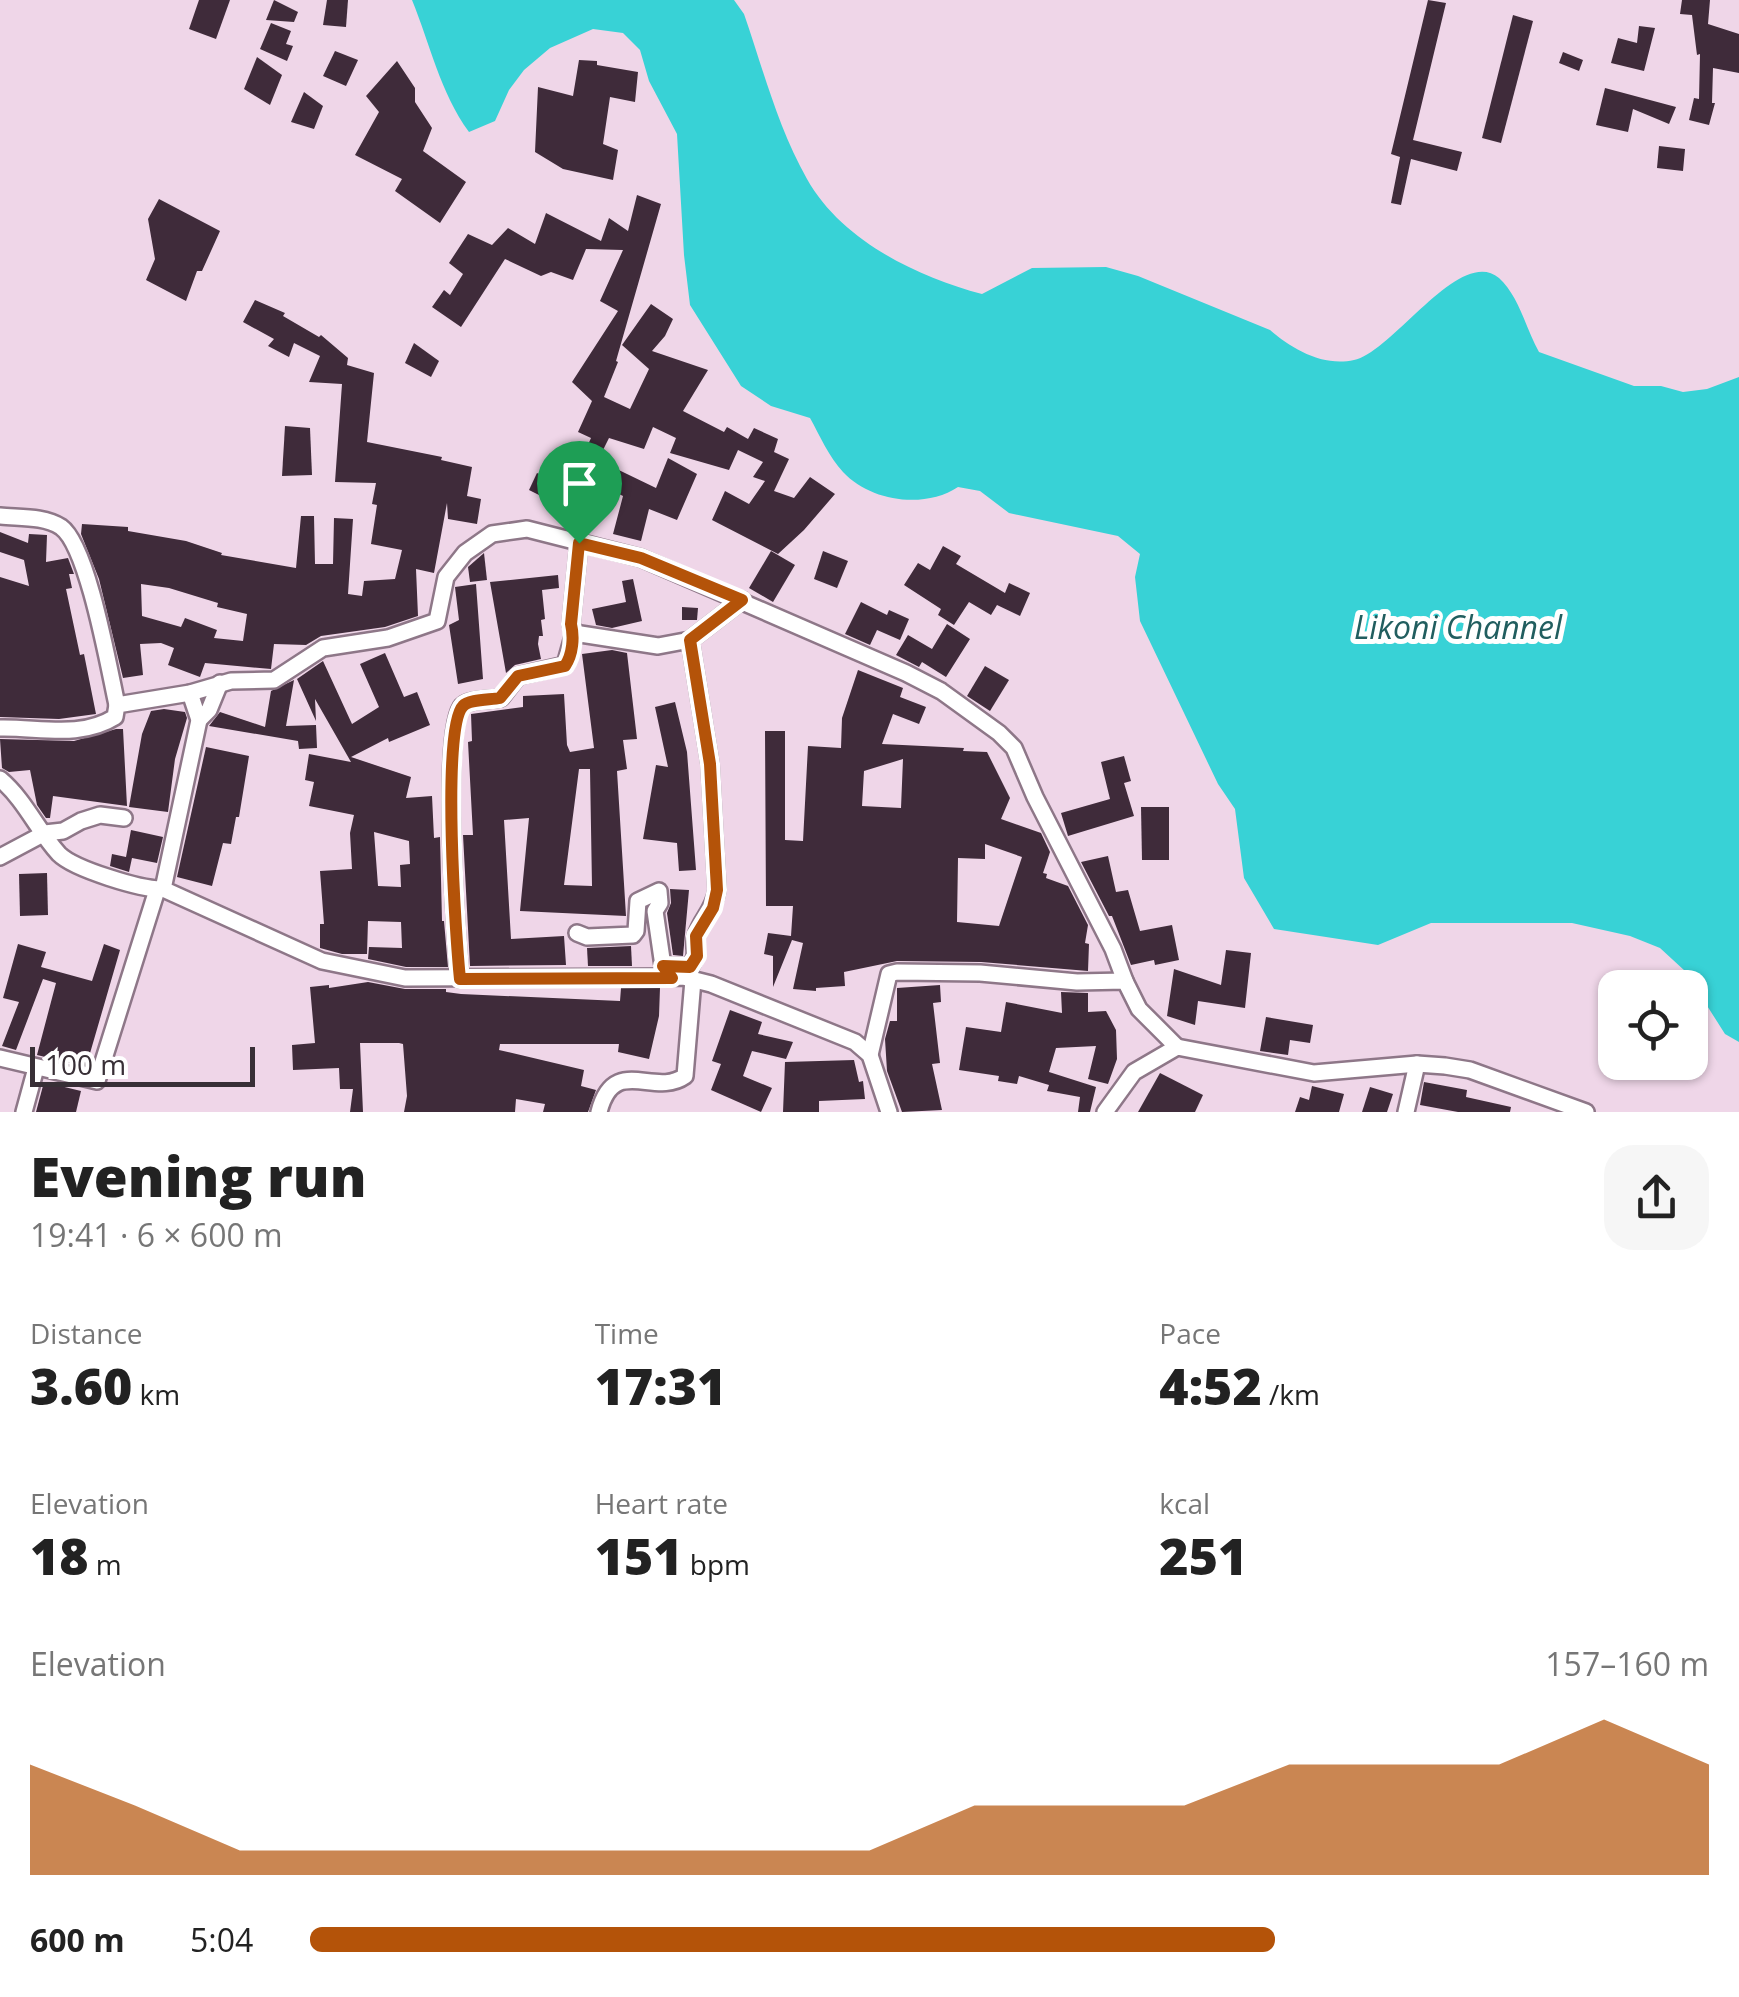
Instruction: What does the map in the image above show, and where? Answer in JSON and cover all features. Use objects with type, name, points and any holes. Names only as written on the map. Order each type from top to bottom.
[{"type":"street","points":[[0,516],[44,519],[74,540],[89,585],[117,705],[115,717],[91,729],[0,728]]},
{"type":"street","points":[[117,705],[190,693],[220,683],[274,680],[324,648],[388,638],[437,621],[449,571],[471,547],[492,534],[527,528],[641,558],[906,672],[941,691],[1008,741],[1113,949],[1138,1009],[1178,1047],[1314,1073],[1416,1064],[1470,1070],[1586,1112]]},
{"type":"street","points":[[460,979],[451,825],[453,753],[460,709],[466,703],[500,698],[518,676],[565,666],[574,632],[571,624],[579,543]]},
{"type":"street","points":[[574,632],[658,646],[690,640],[742,600]]},
{"type":"street","points":[[0,779],[26,804],[56,850],[71,862],[160,889],[336,966],[405,978],[460,979],[668,972],[690,967],[697,956],[696,936],[713,908],[717,890],[710,764],[690,640]]},
{"type":"street","points":[[199,720],[209,710],[220,683]]},
{"type":"street","points":[[0,1058],[97,1082],[160,889],[199,720],[190,693]]},
{"type":"street","points":[[0,858],[45,833],[62,831],[100,816],[124,818]]},
{"type":"street","points":[[577,933],[586,937],[633,934],[638,901],[659,891],[660,903],[655,911],[668,972]]},
{"type":"street","points":[[668,972],[839,1033],[870,1055]]},
{"type":"street","points":[[889,1112],[870,1055],[889,974],[980,973],[1077,982],[1125,981]]},
{"type":"street","points":[[599,1112],[611,1085],[622,1081],[676,1081],[685,1076],[694,980]]},
{"type":"street","points":[[1105,1112],[1134,1072],[1178,1047]]},
{"type":"street","points":[[1406,1112],[1416,1064]]},
{"type":"street","points":[[24,1112],[36,1068]]},
{"type":"water","name":"Likoni Channel","points":[[412,0],[734,0],[744,14],[788,139],[822,201],[860,238],[883,253],[957,287],[982,294],[1032,268],[1106,267],[1138,276],[1270,330],[1309,355],[1342,362],[1370,353],[1446,287],[1465,276],[1483,272],[1499,278],[1512,294],[1539,352],[1634,386],[1661,386],[1683,392],[1707,389],[1739,377],[1739,1042],[1725,1034],[1708,1007],[1708,970],[1684,970],[1660,948],[1630,936],[1572,923],[1431,923],[1378,945],[1274,929],[1244,878],[1235,809],[1218,784],[1140,621],[1135,577],[1140,554],[1118,536],[1009,513],[980,491],[958,487],[945,494],[914,500],[868,490],[833,460],[810,418],[771,406],[741,386],[690,305],[677,134],[649,81],[640,50],[623,33],[593,29],[550,48],[524,70],[509,90],[495,121],[469,132],[443,84]]},
{"type":"building","points":[[199,0],[230,0],[216,39],[189,29]]},
{"type":"building","points":[[274,0],[298,12],[294,22],[266,20]]},
{"type":"building","points":[[327,0],[348,0],[346,27],[323,25]]},
{"type":"building","points":[[1428,0],[1446,3],[1413,140],[1462,152],[1457,171],[1411,159],[1401,205],[1391,203],[1400,157],[1391,154]]},
{"type":"building","points":[[1682,0],[1710,0],[1708,24],[1739,34],[1739,73],[1713,68],[1715,103],[1709,125],[1689,120],[1694,98],[1699,99],[1700,54],[1697,55],[1692,15],[1680,14]]},
{"type":"building","points":[[1513,15],[1533,21],[1501,143],[1482,138]]},
{"type":"building","points":[[271,23],[291,31],[286,44],[293,46],[287,61],[260,49]]},
{"type":"building","points":[[1639,26],[1655,28],[1644,71],[1611,63],[1618,38],[1637,43]]},
{"type":"building","points":[[335,51],[358,60],[346,86],[323,76]]},
{"type":"building","points":[[1563,52],[1583,60],[1579,71],[1559,63]]},
{"type":"building","points":[[257,57],[282,75],[270,105],[244,89]]},
{"type":"building","points":[[579,60],[638,72],[635,102],[610,97],[603,144],[618,150],[613,180],[563,169],[535,152],[538,87],[573,96]]},
{"type":"building","points":[[397,61],[415,88],[415,102],[432,128],[423,151],[466,182],[440,223],[395,191],[402,179],[355,155],[379,112],[366,96]]},
{"type":"building","points":[[1605,88],[1676,107],[1669,124],[1633,109],[1628,132],[1596,125]]},
{"type":"building","points":[[304,92],[323,106],[314,129],[291,122]]},
{"type":"building","points":[[1659,146],[1685,149],[1683,171],[1657,168]]},
{"type":"building","points":[[637,195],[661,204],[616,361],[618,362],[604,397],[630,409],[649,369],[622,345],[651,304],[673,319],[652,351],[708,370],[683,411],[724,432],[727,427],[748,439],[754,428],[778,439],[774,452],[789,459],[774,491],[794,498],[810,477],[835,494],[778,554],[712,520],[725,491],[749,504],[765,481],[753,477],[763,462],[738,450],[729,470],[670,453],[676,438],[653,427],[644,449],[609,438],[598,460],[656,488],[668,458],[697,474],[677,520],[649,509],[641,541],[613,534],[623,496],[577,469],[591,438],[578,432],[592,401],[572,382],[618,311],[600,301],[623,250],[586,249],[573,280],[551,272],[541,276],[505,259],[461,327],[432,307],[444,290],[450,295],[463,274],[449,263],[468,234],[492,245],[508,228],[535,244],[546,213],[601,241],[609,218],[628,231]]},
{"type":"building","points":[[159,199],[220,231],[202,271],[197,271],[186,301],[146,280],[155,259],[148,219]]},
{"type":"building","points":[[255,300],[321,335],[348,358],[347,365],[374,373],[367,442],[472,467],[467,496],[481,499],[477,524],[448,519],[447,503],[434,573],[416,569],[418,616],[385,627],[321,636],[306,645],[274,644],[271,669],[205,663],[200,677],[168,665],[174,648],[161,643],[140,644],[143,675],[123,678],[99,579],[81,534],[82,524],[128,527],[128,531],[186,541],[221,555],[296,568],[301,516],[314,516],[315,564],[333,564],[334,518],[353,519],[348,594],[362,596],[364,581],[395,579],[402,550],[371,544],[376,483],[335,482],[342,384],[309,382],[320,356],[294,343],[289,357],[268,346],[274,339],[243,322]],"holes":[[[141,584],[169,588],[247,614],[243,641],[214,638],[217,630],[185,618],[181,627],[142,616]]]},
{"type":"building","points":[[414,343],[439,361],[431,377],[405,363]]},
{"type":"building","points":[[285,426],[310,428],[312,475],[282,476]]},
{"type":"building","points":[[537,473],[550,479],[541,496],[529,490]]},
{"type":"building","points":[[0,532],[28,543],[29,534],[47,535],[46,562],[68,558],[74,574],[69,574],[72,588],[66,589],[96,714],[59,719],[0,717],[0,577],[29,586],[24,560],[0,552]]},
{"type":"building","points":[[943,546],[961,556],[956,564],[1005,593],[1009,583],[1030,593],[1020,616],[997,605],[991,615],[969,602],[954,625],[938,615],[941,609],[904,585],[918,563],[930,570]]},
{"type":"building","points":[[771,551],[795,565],[773,602],[749,588]]},
{"type":"building","points":[[823,551],[848,561],[837,588],[814,579]]},
{"type":"building","points":[[484,553],[487,580],[470,582],[468,567]]},
{"type":"building","points":[[558,575],[559,588],[542,590],[545,619],[541,620],[543,636],[539,636],[538,644],[541,659],[515,665],[506,673],[490,582]]},
{"type":"building","points":[[633,579],[642,621],[612,628],[596,625],[592,609],[626,602],[622,581]]},
{"type":"building","points":[[476,584],[483,679],[458,684],[449,625],[459,620],[455,587]]},
{"type":"building","points":[[861,602],[887,615],[889,610],[909,619],[900,640],[877,630],[870,645],[845,634]]},
{"type":"building","points":[[682,607],[698,608],[697,620],[682,620]]},
{"type":"building","points":[[947,624],[970,639],[946,677],[922,662],[919,667],[896,655],[908,635],[932,649]]},
{"type":"building","points":[[612,650],[627,653],[637,739],[623,740],[627,769],[617,771],[626,916],[520,911],[529,818],[504,820],[511,939],[564,936],[566,965],[470,966],[463,835],[473,835],[468,742],[472,741],[471,714],[523,707],[523,696],[564,694],[570,752],[594,748],[582,654]],"holes":[[[579,769],[590,769],[592,886],[564,885]]]},
{"type":"building","points":[[385,653],[404,697],[417,692],[430,725],[389,742],[388,738],[351,757],[411,777],[406,798],[432,796],[434,838],[440,837],[442,921],[448,967],[406,967],[368,959],[369,947],[402,948],[401,922],[368,921],[367,954],[342,954],[320,948],[320,924],[324,924],[320,871],[352,869],[350,833],[354,815],[309,806],[314,782],[305,780],[309,754],[351,762],[315,699],[316,721],[297,679],[323,661],[352,724],[379,707],[360,664]],"holes":[[[374,832],[409,841],[410,864],[400,865],[401,887],[378,886]]]},
{"type":"building","points":[[985,666],[1009,680],[990,711],[967,696]]},
{"type":"building","points":[[858,670],[903,688],[900,697],[926,707],[919,724],[893,714],[882,744],[987,752],[1010,798],[1001,819],[1041,833],[1050,852],[1043,873],[1046,878],[1068,886],[1088,925],[1088,971],[981,962],[897,961],[844,972],[845,986],[816,991],[793,989],[803,943],[792,940],[773,987],[773,956],[764,954],[768,933],[791,936],[793,906],[766,906],[765,731],[785,731],[785,840],[803,841],[808,746],[841,748],[842,718]],"holes":[[[903,759],[901,808],[862,806],[864,771]],[[985,844],[1022,857],[999,926],[957,922],[958,858],[985,859]]]},
{"type":"building","points":[[294,680],[286,726],[316,725],[317,748],[299,749],[298,741],[209,726],[220,712],[265,727],[271,691]]},
{"type":"building","points":[[675,702],[687,752],[696,870],[679,871],[677,843],[643,839],[656,765],[668,767],[655,707]]},
{"type":"building","points":[[151,711],[185,712],[187,718],[175,759],[168,812],[129,807],[142,734]]},
{"type":"building","points":[[123,729],[127,806],[53,796],[50,818],[46,818],[37,805],[30,770],[9,772],[2,768],[0,739],[74,741]]},
{"type":"building","points":[[206,747],[249,756],[239,817],[231,844],[223,843],[212,886],[177,877]]},
{"type":"building","points":[[1124,756],[1131,781],[1124,783],[1134,816],[1068,836],[1061,813],[1110,799],[1101,762]]},
{"type":"building","points":[[1141,807],[1169,807],[1169,860],[1142,860]]},
{"type":"building","points":[[131,830],[163,837],[157,863],[132,858],[129,872],[110,866],[112,854],[126,857]]},
{"type":"building","points":[[1108,856],[1116,892],[1128,890],[1140,931],[1172,925],[1179,960],[1131,965],[1112,916],[1081,862]]},
{"type":"building","points":[[47,873],[48,915],[20,916],[19,874]]},
{"type":"building","points":[[670,889],[689,890],[683,956],[673,955],[667,913]]},
{"type":"building","points":[[18,944],[46,952],[41,967],[92,981],[104,944],[120,950],[86,1067],[37,1055],[56,983],[43,979],[16,1050],[2,1046],[19,1002],[3,998]]},
{"type":"building","points":[[631,946],[632,966],[588,966],[587,948]]},
{"type":"building","points":[[1226,950],[1251,953],[1245,1008],[1198,1001],[1195,1025],[1167,1016],[1174,969],[1221,985]]},
{"type":"building","points":[[368,982],[405,989],[446,989],[461,994],[620,1001],[621,988],[660,988],[659,1016],[649,1059],[618,1052],[619,1044],[500,1044],[499,1050],[584,1070],[581,1086],[596,1090],[588,1112],[543,1112],[545,1104],[516,1099],[515,1112],[404,1112],[407,1096],[403,1044],[360,1043],[363,1112],[350,1112],[353,1089],[340,1089],[339,1068],[293,1070],[292,1045],[315,1043],[310,987]]},
{"type":"building","points":[[940,985],[941,1002],[933,1003],[940,1063],[932,1064],[942,1110],[902,1112],[887,1071],[885,1039],[890,1021],[897,1021],[897,988]]},
{"type":"building","points":[[1061,992],[1088,993],[1088,1012],[1106,1011],[1116,1030],[1117,1059],[1108,1084],[1088,1079],[1096,1046],[1056,1048],[1049,1072],[1096,1087],[1090,1112],[1078,1112],[1080,1097],[1047,1091],[1049,1085],[1019,1076],[1017,1084],[998,1081],[999,1076],[959,1070],[966,1027],[1001,1032],[1006,1002],[1062,1013]]},
{"type":"building","points":[[730,1010],[762,1022],[758,1034],[793,1042],[786,1059],[752,1051],[743,1076],[772,1088],[761,1112],[711,1090],[721,1064],[712,1061]]},
{"type":"building","points":[[1266,1017],[1313,1025],[1310,1043],[1290,1040],[1288,1055],[1260,1051]]},
{"type":"building","points":[[854,1060],[865,1099],[819,1101],[819,1112],[783,1112],[785,1062]]},
{"type":"building","points":[[1160,1073],[1203,1095],[1195,1112],[1138,1112]]},
{"type":"building","points":[[44,1082],[81,1091],[76,1112],[36,1112]]},
{"type":"building","points":[[1424,1082],[1467,1090],[1466,1097],[1511,1107],[1510,1112],[1458,1112],[1420,1105]]},
{"type":"building","points":[[1312,1086],[1344,1094],[1339,1112],[1295,1112],[1300,1097],[1309,1100]]},
{"type":"building","points":[[1370,1087],[1393,1094],[1387,1112],[1362,1112]]},
{"type":"route","points":[[579,543],[641,558],[742,600],[690,640],[706,721],[716,899],[696,936],[697,956],[690,967],[663,966],[672,978],[460,979],[451,825],[453,753],[460,709],[466,703],[500,698],[518,676],[565,666],[574,632],[571,624],[579,543]]}]
